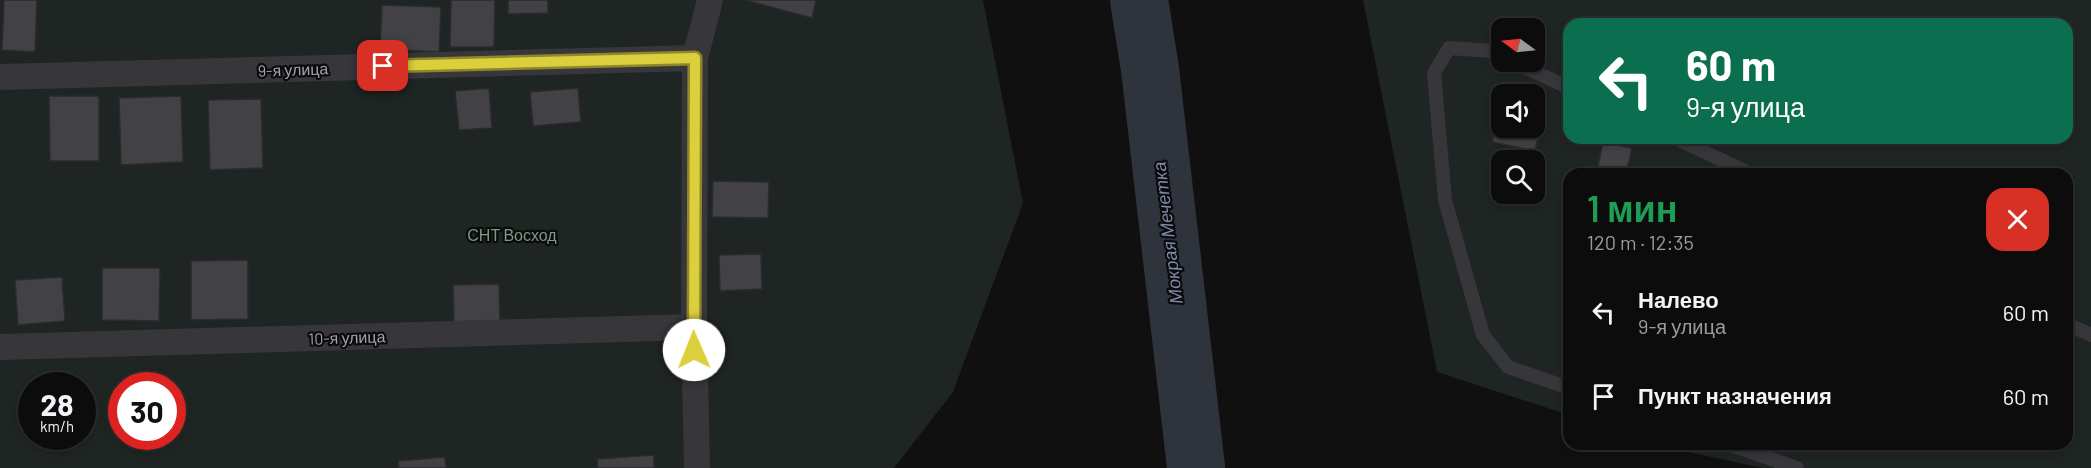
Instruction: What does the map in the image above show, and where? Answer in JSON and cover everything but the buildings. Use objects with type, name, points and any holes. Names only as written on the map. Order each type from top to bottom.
[{"type":"street","points":[[697,468],[694,327],[695,58],[710,0]]},
{"type":"street","name":"9-я улица","points":[[0,77],[695,58]]},
{"type":"street","name":"10-я улица","points":[[0,347],[694,327]]},
{"type":"lane","points":[[1491,51],[1449,48],[1434,73],[1445,200],[1483,335],[1508,367],[1563,386]]},
{"type":"lane","points":[[1535,72],[1563,85]]},
{"type":"lane","points":[[1688,144],[1738,168]]},
{"type":"lane","points":[[2073,327],[2091,336]]},
{"type":"lane","points":[[1745,450],[1797,468]]},
{"type":"green space","name":"СНТ Восход","points":[[0,0],[983,0],[1023,203],[953,392],[894,468],[0,468]]},
{"type":"green space","points":[[1363,0],[2091,0],[2091,468],[1763,468],[1679,450],[2073,450],[2073,168],[1563,168],[1563,413],[1437,372]]},
{"type":"waterway","name":"Мокрая Мечетка","points":[[1139,0],[1150,69],[1196,467]]},
{"type":"route","points":[[383,66],[695,58],[694,350]]}]
